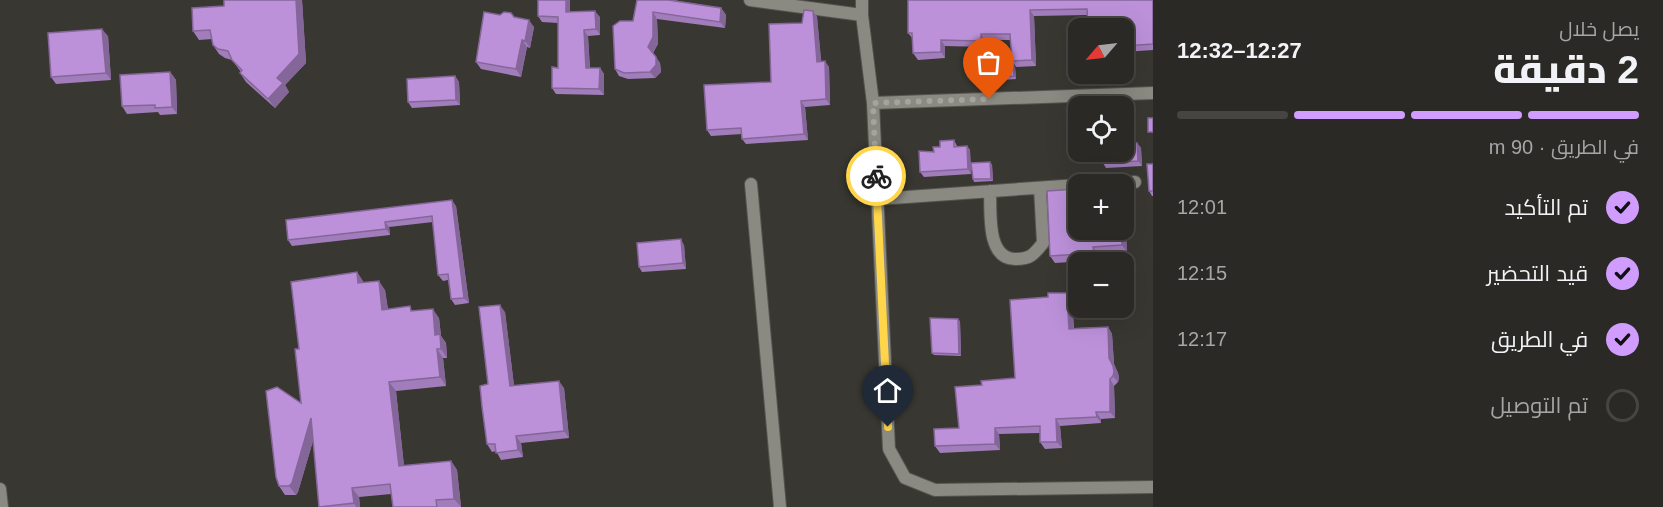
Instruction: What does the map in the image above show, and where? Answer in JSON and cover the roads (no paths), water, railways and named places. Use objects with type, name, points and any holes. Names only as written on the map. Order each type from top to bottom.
[{"type":"street","points":[[750,0],[862,15]]},
{"type":"street","points":[[862,0],[873,103],[889,449],[905,478],[935,490],[1153,487]]},
{"type":"street","points":[[873,103],[1153,93]]},
{"type":"street","points":[[751,183],[780,507]]},
{"type":"street","points":[[878,199],[1068,186]]},
{"type":"street","points":[[990,191],[993,242],[999,253],[1010,259],[1027,259],[1043,243],[1040,188]]},
{"type":"street","points":[[0,489],[2,507]]}]
